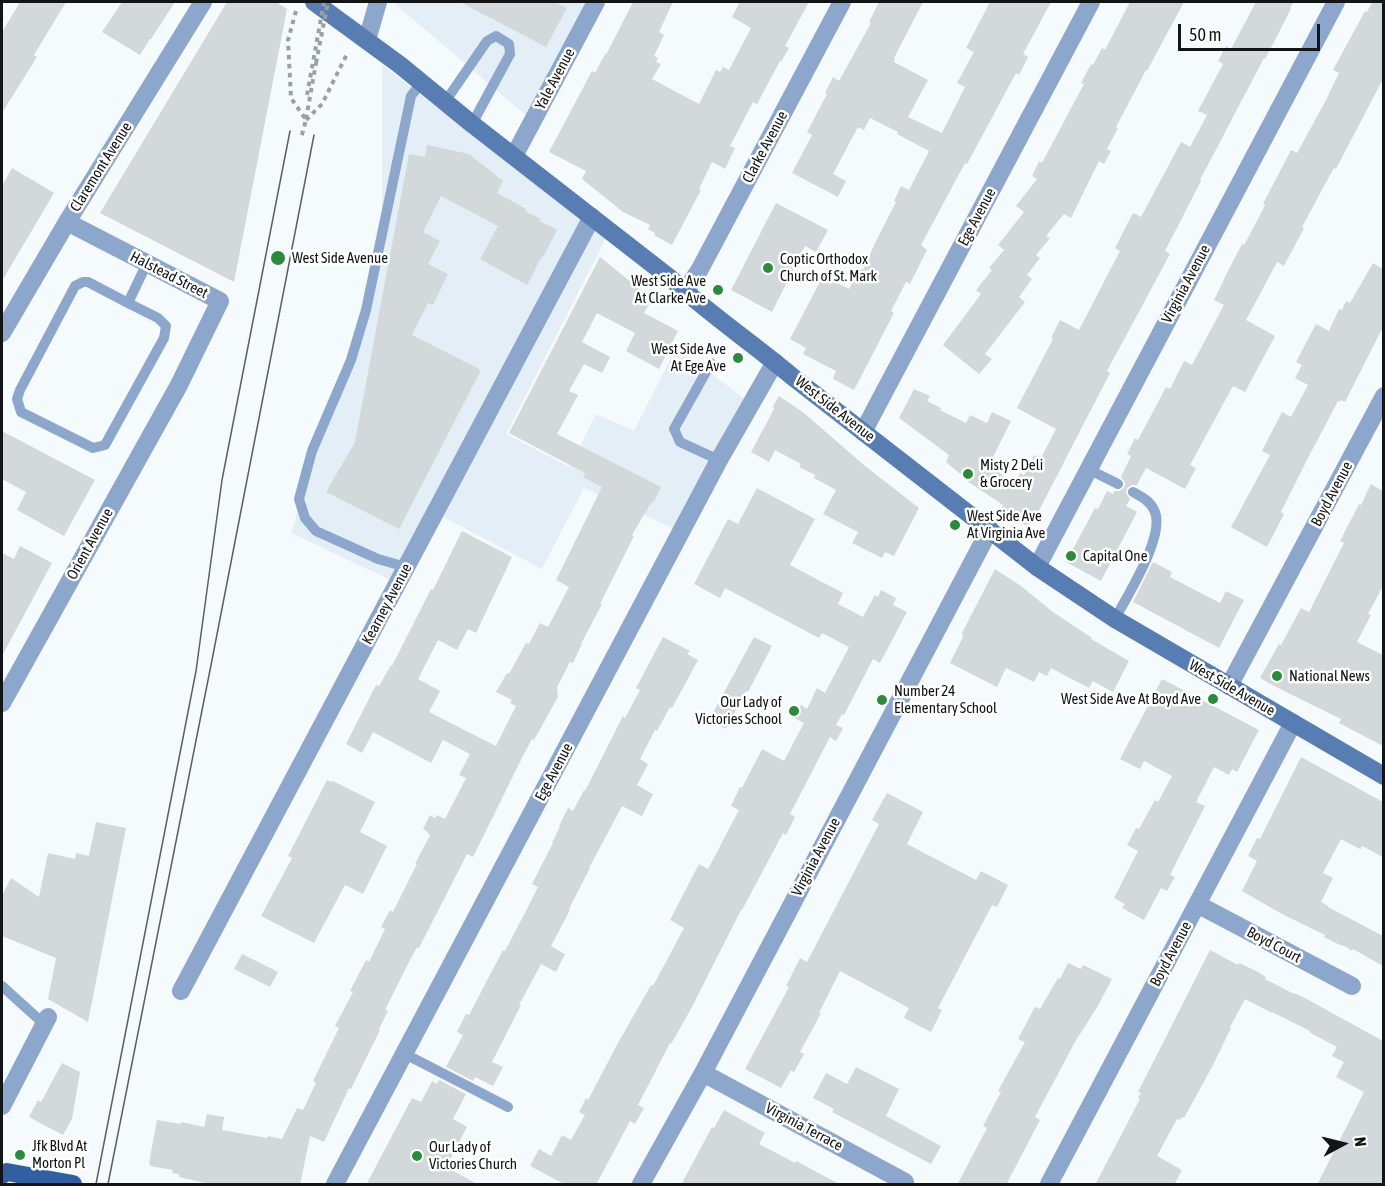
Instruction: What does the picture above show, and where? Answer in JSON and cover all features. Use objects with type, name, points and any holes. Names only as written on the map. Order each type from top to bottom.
[{"type":"main road","name":"West Side Avenue","points":[[315,2],[400,65],[1036,567],[1115,619],[1383,776]]},
{"type":"main road","points":[[2,1175],[7,1172],[73,1185]]},
{"type":"street","name":"Claremont Avenue","points":[[2,333],[67,222],[203,2]]},
{"type":"street","points":[[367,40],[378,2]]},
{"type":"street","name":"Yale Avenue","points":[[514,156],[596,2]]},
{"type":"street","name":"Clarke Avenue","points":[[685,292],[706,259],[842,2]]},
{"type":"street","name":"Ege Avenue","points":[[863,432],[1091,2]]},
{"type":"street","name":"Virginia Avenue","points":[[1036,567],[1336,2]]},
{"type":"street","name":"Kearney Avenue","points":[[181,991],[592,218]]},
{"type":"street","name":"Halstead Street","points":[[67,222],[220,301],[179,385]]},
{"type":"street","name":"Ege Avenue","points":[[335,1185],[718,460],[775,362]]},
{"type":"street","name":"Orient Avenue","points":[[2,703],[179,385]]},
{"type":"street","name":"Boyd Avenue","points":[[1229,686],[1383,396]]},
{"type":"street","name":"Virginia Avenue","points":[[641,1185],[703,1073],[990,529]]},
{"type":"street","name":"Boyd Avenue","points":[[1049,1185],[1293,723]]},
{"type":"street","name":"Boyd Court","points":[[1197,904],[1352,986]]},
{"type":"street","points":[[2,1106],[46,1020]]},
{"type":"street","name":"Virginia Terrace","points":[[703,1073],[905,1182]]},
{"type":"lane","points":[[328,2],[339,19]]},
{"type":"lane","points":[[445,102],[487,41],[496,36],[509,44],[510,54],[472,124]]},
{"type":"lane","points":[[406,567],[378,559],[316,531],[305,518],[299,499],[312,451],[351,360],[366,310],[411,96],[421,83]]},
{"type":"lane","points":[[128,303],[147,263]]},
{"type":"lane","points":[[88,282],[128,303],[158,318],[166,326],[164,338],[105,445],[93,448],[21,412],[17,399],[20,390],[75,286],[88,282]]},
{"type":"lane","points":[[711,363],[675,429],[680,442],[718,460]]},
{"type":"lane","points":[[1088,470],[1118,484]]},
{"type":"lane","points":[[1115,619],[1153,544],[1156,531],[1155,511],[1147,500],[1133,492]]},
{"type":"lane","points":[[2,986],[46,1020]]},
{"type":"lane","points":[[405,1054],[508,1107]]},
{"type":"path","points":[[301,138],[328,2]]},
{"type":"path","points":[[307,95],[328,2]]},
{"type":"path","points":[[296,11],[288,40],[291,98],[306,120]]},
{"type":"path","points":[[306,120],[322,104],[348,52]]},
{"type":"shaded area","points":[[396,2],[598,2],[534,122],[395,4]]},
{"type":"shaded area","points":[[382,65],[607,236],[506,434],[570,467],[596,414],[634,431],[677,346],[753,406],[688,535],[584,488],[542,569],[432,511],[395,582],[291,533],[382,244]]},
{"type":"building","points":[[20,2],[66,2],[34,55],[37,57],[2,113],[2,32]]},
{"type":"building","points":[[122,2],[175,2],[140,55],[102,32]]},
{"type":"building","points":[[227,2],[276,2],[287,9],[234,282],[100,213]]},
{"type":"building","points":[[460,2],[554,2],[567,8],[546,47]]},
{"type":"building","points":[[633,2],[673,2],[659,32],[664,35],[654,56],[658,58],[656,62],[661,64],[652,79],[699,104],[716,70],[720,72],[723,67],[729,70],[751,28],[732,17],[740,2],[809,2],[785,46],[789,48],[757,104],[753,102],[730,146],[735,148],[725,169],[712,162],[699,189],[701,190],[672,245],[654,235],[655,233],[648,229],[650,225],[623,212],[582,179],[586,171],[549,152],[592,71],[595,73],[606,55]]},
{"type":"building","points":[[879,2],[923,2],[894,62],[928,80],[908,117],[942,133],[965,87],[957,83],[974,52],[966,48],[990,2],[1051,2],[1023,54],[1028,57],[1019,75],[1016,73],[921,245],[927,250],[910,284],[906,282],[891,311],[894,313],[854,390],[833,379],[836,371],[803,354],[806,348],[790,339],[823,276],[849,289],[860,269],[863,270],[896,202],[894,201],[901,186],[909,190],[929,151],[870,118],[864,130],[858,127],[833,174],[846,181],[838,197],[792,173],[812,135],[807,132],[827,94],[825,93],[833,77],[839,81],[871,23],[869,22]]},
{"type":"building","points":[[1130,2],[1184,2],[1116,127],[1118,128],[1107,149],[1111,151],[1104,164],[1099,161],[1071,218],[1064,214],[1046,236],[1050,238],[1036,255],[1040,258],[1027,275],[1032,279],[1019,297],[1025,302],[985,354],[992,359],[979,374],[943,345],[981,294],[976,290],[992,270],[989,268],[1004,250],[998,245],[1024,212],[1016,206],[1037,179],[1032,176],[1039,161],[1042,163],[1084,84],[1081,83],[1091,64],[1093,65],[1102,48],[1105,50]]},
{"type":"building","points":[[1256,2],[1293,2],[1200,180],[1165,251],[1170,254],[1107,371],[1110,373],[1032,524],[1025,525],[1001,509],[1003,505],[964,479],[946,462],[949,455],[899,418],[914,389],[930,396],[927,401],[941,408],[940,410],[966,423],[970,415],[987,423],[992,412],[1011,421],[989,465],[1014,484],[1020,473],[1024,475],[1034,455],[1041,458],[1056,429],[1017,408],[1053,339],[1051,338],[1060,320],[1079,330],[1120,251],[1115,248],[1133,213],[1141,217],[1181,142],[1190,147],[1207,115],[1198,111],[1223,64],[1218,61],[1226,46],[1231,49]]},
{"type":"building","points":[[1372,2],[1383,2],[1383,79],[1336,169],[1334,168],[1302,227],[1304,228],[1284,266],[1277,262],[1246,320],[1275,336],[1245,392],[1233,386],[1190,465],[1196,468],[1185,489],[1146,468],[1137,485],[1127,488],[1126,493],[1130,499],[1126,506],[1137,512],[1101,581],[1066,562],[1095,508],[1098,509],[1107,491],[1113,494],[1114,491],[1124,488],[1125,483],[1121,477],[1131,456],[1127,454],[1135,438],[1138,440],[1166,387],[1170,389],[1184,361],[1192,365],[1224,305],[1214,300],[1229,269],[1258,219],[1265,205],[1263,204],[1291,150],[1297,153],[1325,102],[1339,73],[1333,70]]},
{"type":"building","points":[[427,145],[469,154],[503,181],[497,193],[557,230],[527,285],[480,259],[498,226],[441,196],[423,232],[440,241],[428,264],[448,274],[433,305],[428,303],[412,335],[481,370],[399,529],[326,492],[355,442],[409,154],[425,157]]},
{"type":"building","points":[[12,168],[54,193],[2,281],[2,186]]},
{"type":"building","name":"Coptic Orthodox Church of St. Mark","points":[[776,203],[828,230],[816,252],[805,246],[772,312],[731,290]]},
{"type":"building","points":[[600,257],[652,299],[644,313],[678,331],[659,369],[626,351],[635,333],[597,313],[582,342],[610,357],[602,373],[584,364],[569,391],[578,395],[557,434],[661,487],[632,535],[634,536],[573,663],[570,662],[557,687],[558,697],[534,740],[532,739],[473,857],[467,854],[419,948],[417,947],[409,962],[385,1010],[388,1011],[380,1030],[324,1142],[310,1136],[300,1185],[214,1185],[179,1177],[179,1174],[172,1173],[173,1170],[150,1166],[157,1120],[204,1127],[207,1114],[224,1117],[222,1130],[282,1139],[297,1108],[303,1110],[316,1083],[313,1081],[339,1028],[335,1026],[353,992],[350,991],[366,960],[369,962],[385,929],[381,927],[390,910],[393,912],[430,835],[423,829],[430,815],[435,818],[437,815],[445,819],[466,778],[459,775],[470,754],[443,740],[431,763],[373,732],[362,753],[346,744],[376,685],[379,686],[392,666],[462,531],[512,557],[476,633],[468,629],[457,650],[438,640],[418,679],[440,691],[429,712],[496,746],[516,706],[510,703],[512,700],[496,692],[526,643],[529,644],[540,623],[548,627],[569,587],[556,580],[602,487],[583,477],[585,473],[509,433]]},
{"type":"building","points":[[1373,263],[1383,269],[1383,327],[1345,402],[1338,401],[1281,512],[1284,514],[1267,547],[1231,527],[1270,455],[1262,451],[1282,412],[1291,417],[1308,385],[1295,378],[1302,365],[1296,362],[1316,324],[1329,331],[1339,309],[1342,310],[1346,301],[1350,303]]},
{"type":"building","points":[[779,396],[804,413],[865,466],[919,508],[894,556],[885,552],[882,558],[852,543],[858,532],[823,514],[836,490],[799,467],[801,464],[775,450],[769,462],[751,452]]},
{"type":"building","points":[[2,431],[95,480],[64,536],[17,510],[26,492],[2,479]]},
{"type":"building","points":[[1371,484],[1383,491],[1383,586],[1368,614],[1371,615],[1357,642],[1383,655],[1383,746],[1339,723],[1341,719],[1260,678],[1301,608],[1309,612],[1344,543],[1340,541]]},
{"type":"building","points":[[757,488],[815,519],[790,565],[843,593],[838,604],[863,617],[875,595],[878,597],[881,590],[896,598],[893,605],[907,612],[880,663],[873,659],[844,715],[842,714],[836,725],[843,728],[836,741],[830,737],[790,814],[795,817],[786,835],[783,833],[638,1105],[644,1108],[635,1124],[630,1121],[596,1185],[566,1185],[530,1166],[539,1149],[551,1156],[562,1135],[571,1140],[585,1115],[579,1112],[586,1098],[588,1100],[684,928],[670,920],[699,864],[708,869],[739,810],[731,806],[740,787],[742,788],[762,749],[784,761],[804,723],[794,718],[801,705],[807,709],[817,688],[825,693],[849,647],[822,633],[819,638],[725,588],[720,598],[694,584],[728,519],[738,524]]},
{"type":"building","points":[[20,546],[52,563],[2,656],[2,553],[14,559]]},
{"type":"building","points":[[1153,562],[1172,572],[1170,577],[1220,603],[1226,591],[1244,600],[1219,648],[1133,602]]},
{"type":"building","points":[[995,569],[1091,639],[1129,661],[1113,692],[1093,681],[1089,688],[1051,668],[1047,676],[1039,672],[1034,682],[1006,668],[997,687],[950,663],[963,637],[962,633]]},
{"type":"building","points":[[663,637],[690,651],[687,654],[698,660],[672,708],[670,707],[657,731],[655,730],[640,759],[648,764],[637,785],[653,794],[642,816],[622,806],[551,946],[565,954],[556,972],[541,964],[492,1062],[503,1067],[493,1086],[475,1077],[473,1081],[446,1067],[463,1035],[457,1032],[466,1014],[469,1015],[527,909],[538,887],[532,884],[568,808],[573,811],[585,791],[623,716],[625,718],[640,690],[636,688]]},
{"type":"building","points":[[754,637],[772,646],[726,729],[709,720]]},
{"type":"building","points":[[1162,679],[1259,730],[1237,772],[1232,769],[1229,775],[1214,767],[1196,802],[1205,806],[1170,875],[1175,877],[1167,891],[1161,888],[1144,920],[1122,908],[1125,904],[1114,898],[1138,851],[1127,845],[1155,800],[1158,802],[1172,776],[1144,761],[1140,769],[1120,759]]},
{"type":"building","points":[[1301,757],[1383,802],[1383,857],[1362,846],[1360,849],[1341,839],[1323,873],[1333,878],[1321,902],[1383,936],[1383,966],[1353,949],[1352,951],[1324,937],[1325,935],[1242,891],[1257,861],[1248,856],[1257,838],[1260,839]]},
{"type":"building","points":[[327,780],[375,802],[360,832],[387,846],[363,894],[345,885],[314,943],[261,916],[292,858],[288,856]]},
{"type":"building","points":[[887,793],[923,812],[907,844],[976,880],[981,871],[1008,885],[997,907],[992,905],[938,1008],[942,1010],[931,1032],[904,1018],[909,1008],[840,971],[800,1052],[804,1054],[794,1072],[791,1070],[781,1088],[745,1069],[789,987],[786,986],[800,958],[807,962],[879,824],[872,820]]},
{"type":"building","points":[[96,822],[126,828],[88,1022],[48,999],[56,958],[2,936],[2,896],[11,878],[39,897],[48,853],[75,859],[76,853],[89,856]]},
{"type":"building","points":[[1210,950],[1238,965],[1239,963],[1258,972],[1266,977],[1265,979],[1383,1041],[1383,1185],[1317,1185],[1364,1092],[1336,1077],[1344,1062],[1332,1056],[1337,1047],[1245,999],[1184,1118],[1177,1119],[1157,1156],[1182,1170],[1174,1185],[1095,1185],[1140,1099],[1138,1098],[1141,1093],[1138,1092]]},
{"type":"building","points":[[242,954],[278,972],[270,987],[234,969]]},
{"type":"building","points":[[1068,963],[1081,969],[1083,965],[1112,979],[1035,1117],[1040,1120],[1006,1185],[957,1185],[987,1128],[983,1126],[1001,1092],[998,1091],[1025,1042],[1018,1039],[1035,1007],[1040,1009]]},
{"type":"building","points":[[62,1063],[80,1072],[72,1119],[63,1135],[29,1117],[38,1100],[41,1102]]},
{"type":"building","points":[[856,1067],[899,1089],[886,1116],[941,1146],[931,1164],[832,1112],[834,1109],[813,1098],[826,1073],[847,1084]]},
{"type":"building","name":"Our Lady of Victories Church","points":[[439,1080],[466,1094],[453,1119],[467,1127],[446,1167],[479,1185],[366,1185],[412,1098],[421,1102],[432,1081],[437,1084]]},
{"type":"building","points":[[724,1110],[765,1133],[759,1144],[841,1185],[681,1185],[712,1127],[714,1128]]},
{"type":"tram line","points":[[96,1184],[196,671],[222,480],[290,131]]},
{"type":"tram line","points":[[108,1184],[314,135]]},
{"type":"place","name":"West Side Avenue","points":[[278,258]]},
{"type":"place","name":"Coptic Orthodox Church of St. Mark","points":[[768,268]]},
{"type":"place","name":"West Side Ave At Clarke Ave","points":[[718,290]]},
{"type":"place","name":"West Side Ave At Ege Ave","points":[[738,358]]},
{"type":"place","name":"Misty 2 Deli & Grocery","points":[[968,474]]},
{"type":"place","name":"West Side Ave At Virginia Ave","points":[[955,525]]},
{"type":"place","name":"Capital One","points":[[1071,556]]},
{"type":"place","name":"National News","points":[[1277,676]]},
{"type":"place","name":"West Side Ave At Boyd Ave","points":[[1213,699]]},
{"type":"place","name":"Number 24 Elementary School","points":[[882,700]]},
{"type":"place","name":"Our Lady of Victories School","points":[[794,711]]},
{"type":"place","name":"Jfk Blvd At Morton Pl","points":[[20,1155]]},
{"type":"place","name":"Our Lady of Victories Church","points":[[417,1156]]}]
